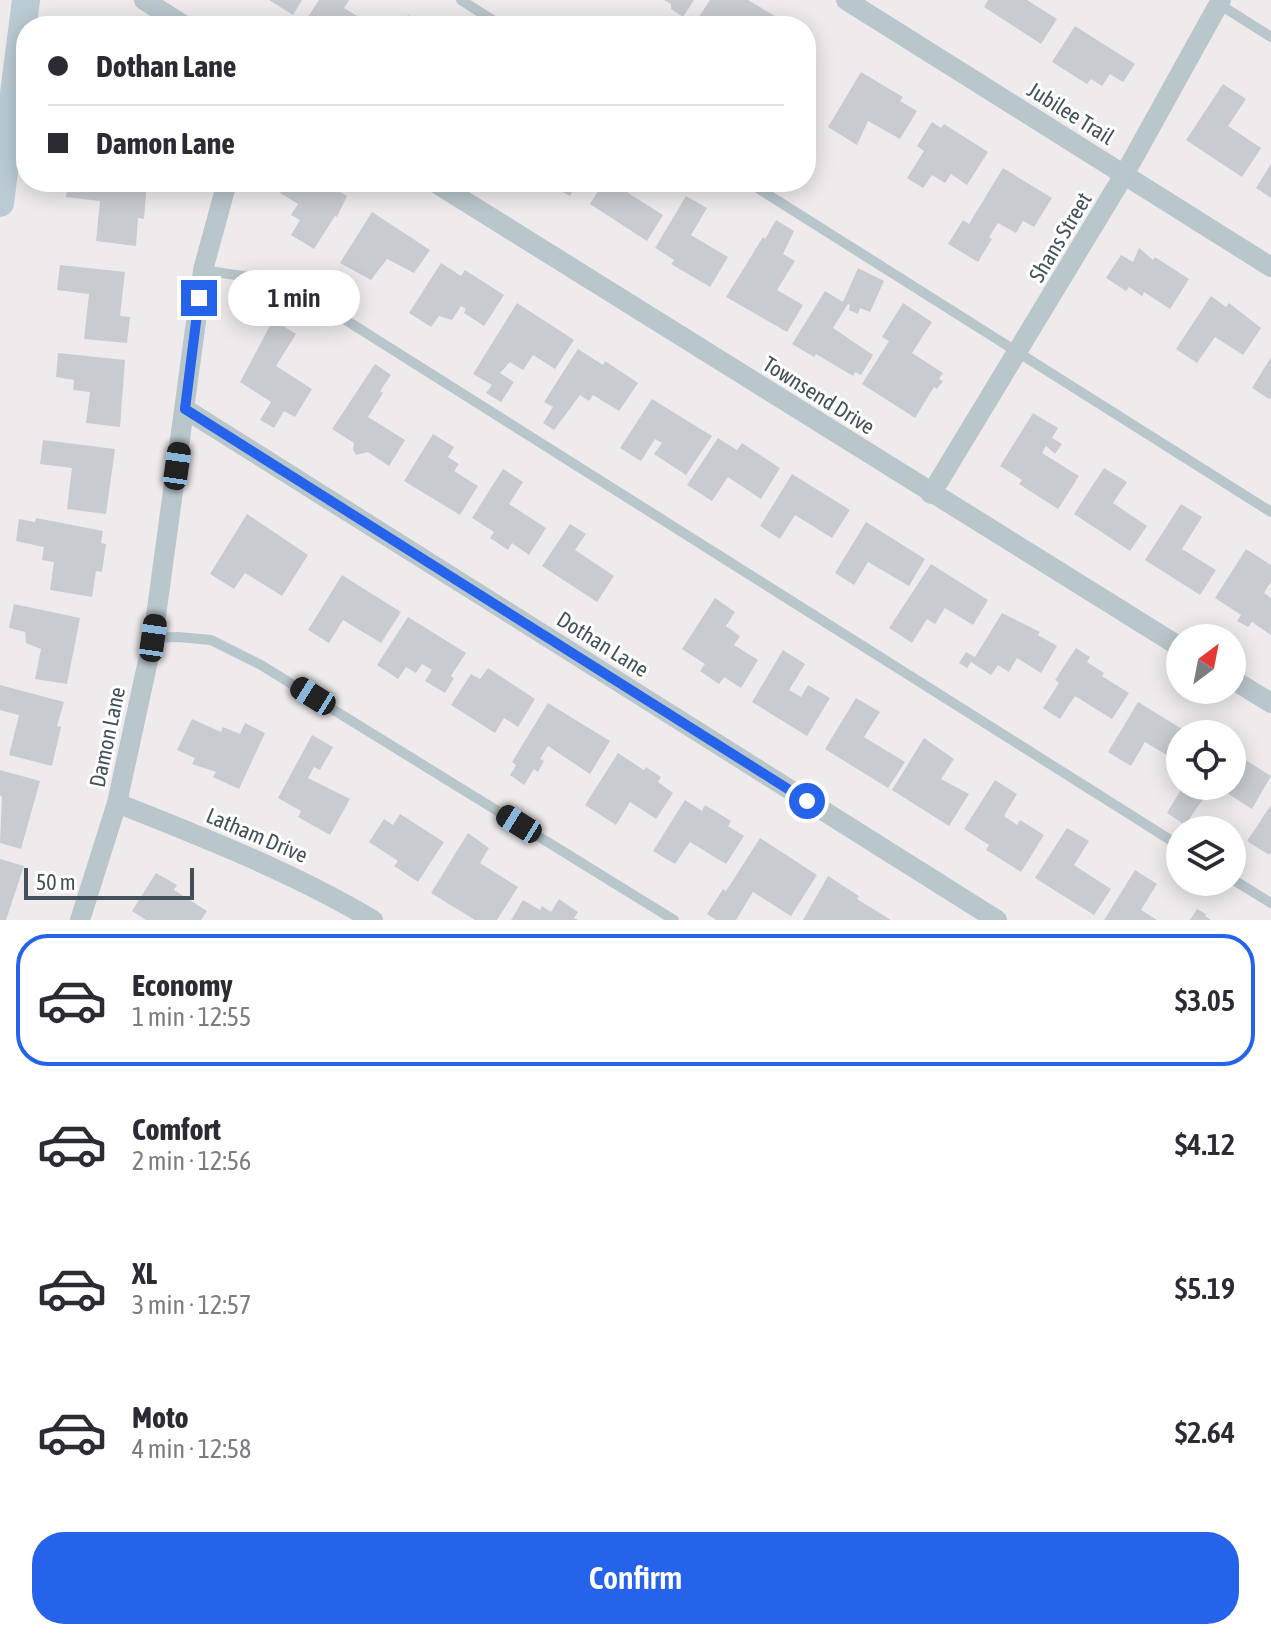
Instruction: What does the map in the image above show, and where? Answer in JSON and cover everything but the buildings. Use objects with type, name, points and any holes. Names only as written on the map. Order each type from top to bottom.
[{"type":"main road","points":[[1,189],[16,76]]},
{"type":"street","points":[[144,0],[169,16]]},
{"type":"street","name":"Jubilee Trail","points":[[846,0],[1271,267]]},
{"type":"street","name":"Shans Street","points":[[931,494],[1124,175],[1217,1]]},
{"type":"street","name":"Damon Lane","points":[[80,920],[117,803],[153,638],[203,270],[224,192]]},
{"type":"street","name":"Townsend Drive","points":[[450,192],[1166,638]]},
{"type":"street","name":"Dothan Lane","points":[[185,409],[997,920]]},
{"type":"street","points":[[1246,688],[1271,703]]},
{"type":"street","name":"Latham Drive","points":[[117,803],[233,849],[311,885],[373,920]]},
{"type":"lane","points":[[461,0],[486,16]]},
{"type":"lane","points":[[1217,1],[1271,37]]},
{"type":"lane","points":[[764,192],[1271,512]]},
{"type":"lane","points":[[203,270],[249,277],[298,290],[1166,837]]},
{"type":"lane","points":[[153,638],[211,640],[261,665],[674,920]]},
{"type":"lane","points":[[1246,888],[1271,903]]},
{"type":"route","points":[[199,298],[185,409],[807,801]]}]
